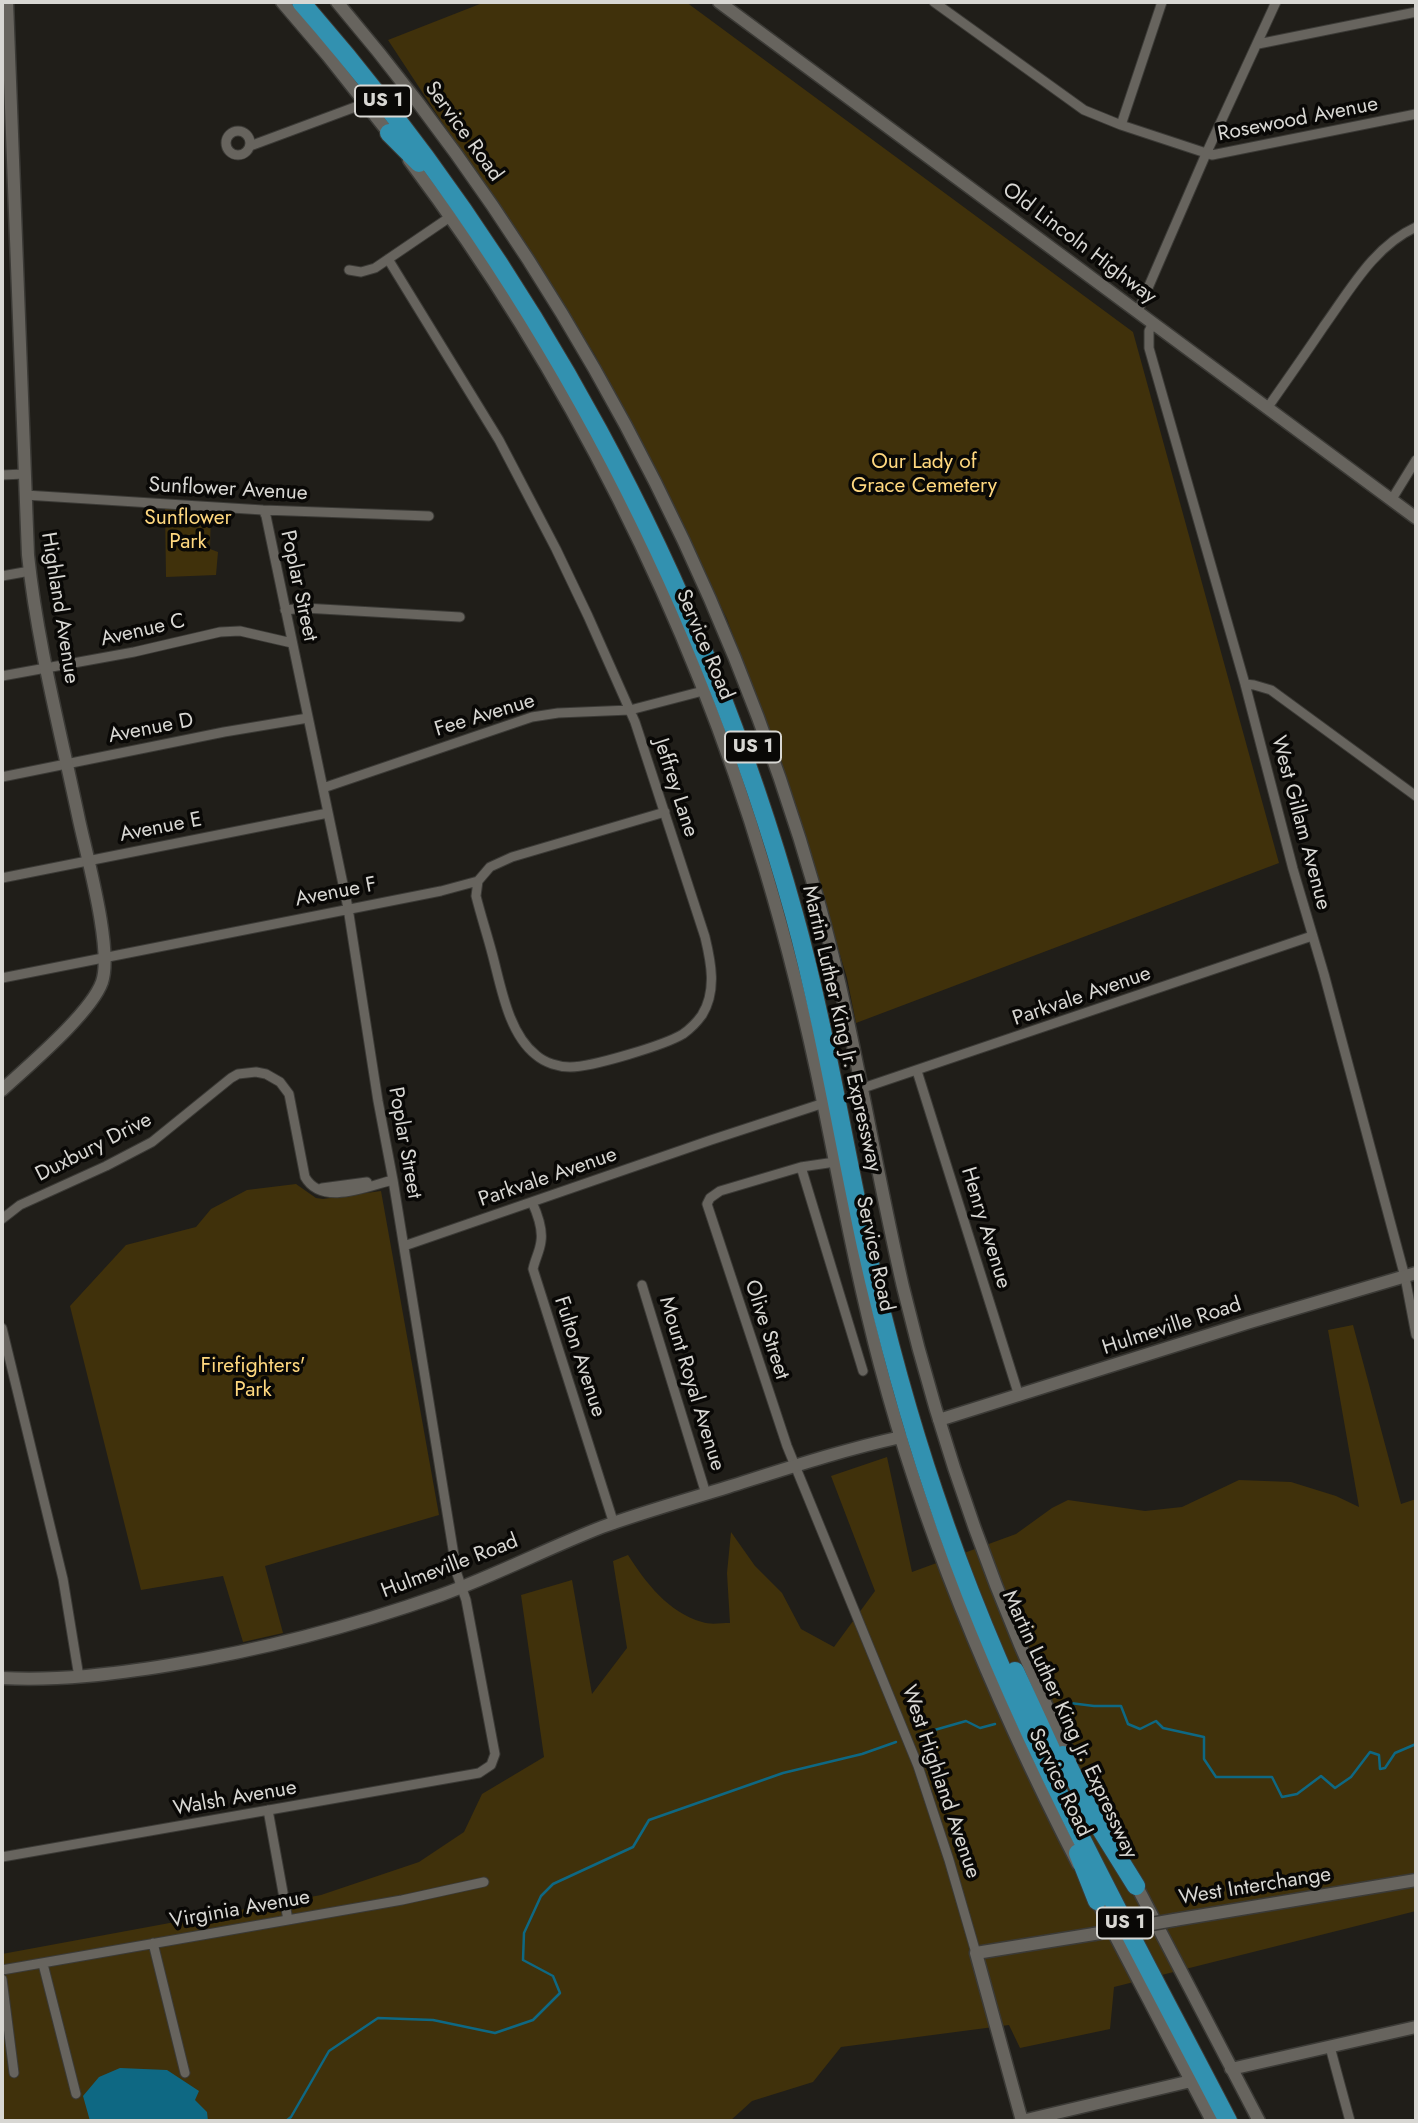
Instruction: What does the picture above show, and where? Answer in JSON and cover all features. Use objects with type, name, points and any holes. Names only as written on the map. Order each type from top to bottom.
[{"type":"highway","name":"Martin Luther King Jr. Expressway","points":[[301,2],[378,95],[455,211],[539,328],[611,455],[676,587],[732,723],[778,861],[808,968],[838,1099],[870,1265],[908,1410],[955,1553],[1025,1724],[1073,1823],[1228,2121]]},
{"type":"highway","name":"Martin Luther King Jr. Expressway","points":[[317,2],[433,147],[523,280],[575,364],[622,449],[706,628],[759,765],[807,918],[839,1048],[888,1289],[908,1368],[931,1445],[979,1584],[1016,1674],[1089,1828],[1241,2121]]},
{"type":"highway","points":[[389,133],[455,211]]},
{"type":"highway","points":[[1025,1724],[1097,1901]]},
{"type":"highway","points":[[1045,1737],[1061,1752],[1095,1820],[1136,1886]]},
{"type":"street","name":"Highland Avenue","points":[[2,1090],[91,1002],[103,980],[106,965],[88,860],[47,668],[30,571],[8,198],[7,2]]},
{"type":"street","points":[[282,2],[389,133]]},
{"type":"street","name":"Service Road","points":[[337,2],[453,148],[536,272],[612,400],[680,532],[739,667],[790,807],[834,961],[912,1325],[939,1420],[976,1532],[1025,1657],[1070,1756],[1259,2121]]},
{"type":"street","name":"Old Lincoln Highway","points":[[719,2],[1416,518]]},
{"type":"street","name":"Rosewood Avenue","points":[[934,2],[1084,110],[1206,154],[1222,155],[1416,114]]},
{"type":"street","points":[[1121,125],[1162,2]]},
{"type":"street","points":[[1138,311],[1276,2]]},
{"type":"street","points":[[1258,44],[1416,12]]},
{"type":"street","points":[[250,146],[366,103]]},
{"type":"street","points":[[349,270],[366,271],[388,259],[455,211]]},
{"type":"street","name":"Service Road","points":[[455,211],[576,420],[642,550],[703,691],[768,877],[800,995],[862,1295],[901,1437],[937,1547],[992,1685],[1033,1774],[1212,2121]]},
{"type":"street","points":[[1268,407],[1375,257],[1399,236],[1416,227]]},
{"type":"street","name":"Jeffrey Lane","points":[[388,259],[449,355],[524,486],[576,590],[630,710],[705,937],[712,974],[711,989],[702,1014],[692,1027],[672,1039],[597,1063],[574,1067],[555,1065],[536,1055],[523,1041],[511,1017],[476,897],[478,881]]},
{"type":"street","name":"West Gillam Avenue","points":[[1153,323],[1149,331],[1149,348],[1245,684],[1312,936],[1411,1275],[1416,1335]]},
{"type":"street","points":[[1392,499],[1416,460]]},
{"type":"street","points":[[2,475],[24,474]]},
{"type":"street","name":"Sunflower Avenue","points":[[25,495],[263,510],[429,516]]},
{"type":"street","name":"Poplar Street","points":[[263,510],[348,908],[460,1587],[466,1600],[495,1754],[488,1768],[475,1774]]},
{"type":"street","points":[[2,576],[30,571]]},
{"type":"street","points":[[285,610],[304,608],[460,617]]},
{"type":"street","name":"Avenue C","points":[[2,676],[230,631],[292,643]]},
{"type":"street","points":[[1245,684],[1271,690],[1416,796]]},
{"type":"street","name":"Fee Avenue","points":[[323,788],[532,717],[558,713],[630,710],[703,691]]},
{"type":"street","name":"Avenue D","points":[[2,776],[308,718]]},
{"type":"street","name":"Avenue F","points":[[2,978],[441,891],[478,881],[490,867],[512,857],[665,812]]},
{"type":"street","name":"Avenue E","points":[[2,878],[328,813]]},
{"type":"street","name":"Parkvale Avenue","points":[[863,1088],[1312,936]]},
{"type":"street","name":"Henry Avenue","points":[[917,1071],[1019,1396]]},
{"type":"street","name":"Duxbury Drive","points":[[2,1219],[20,1205],[152,1142],[231,1078],[247,1072],[266,1074],[285,1087],[292,1102],[305,1177],[317,1189],[393,1180]]},
{"type":"street","name":"Parkvale Avenue","points":[[404,1246],[824,1103]]},
{"type":"street","points":[[835,1162],[801,1167],[863,1371]]},
{"type":"street","name":"Olive Street","points":[[795,1466],[707,1205],[714,1194],[801,1167]]},
{"type":"street","name":"Fulton Avenue","points":[[532,1202],[542,1234],[533,1269],[614,1524]]},
{"type":"street","name":"Hulmeville Road","points":[[939,1420],[1411,1275]]},
{"type":"street","name":"Mount Royal Avenue","points":[[642,1285],[706,1494]]},
{"type":"street","points":[[2,1328],[63,1579],[79,1678]]},
{"type":"street","name":"Hulmeville Road","points":[[2,1678],[79,1678],[211,1659],[275,1645],[396,1610],[614,1524],[795,1466],[901,1437]]},
{"type":"street","name":"West Highland Avenue","points":[[795,1466],[918,1766],[949,1860],[1022,2121]]},
{"type":"street","name":"Walsh Avenue","points":[[2,1857],[475,1774]]},
{"type":"street","points":[[268,1810],[288,1920]]},
{"type":"street","name":"West Interchange","points":[[976,1953],[1416,1880]]},
{"type":"street","name":"Virginia Avenue","points":[[2,1970],[402,1900],[484,1882]]},
{"type":"street","points":[[153,1943],[185,2073]]},
{"type":"street","points":[[43,1964],[76,2094]]},
{"type":"street","points":[[2,1979],[14,2073]]},
{"type":"street","points":[[1231,2069],[1416,2027]]},
{"type":"street","points":[[1330,2047],[1350,2121]]},
{"type":"street","points":[[1022,2121],[1191,2081]]},
{"type":"green space","name":"Our Lady of Grace Cemetery","points":[[485,2],[686,2],[1133,332],[1279,863],[856,1023],[847,978],[797,811],[727,619],[595,355],[388,40]]},
{"type":"green space","name":"Sunflower Park","points":[[165,506],[211,508],[210,549],[218,552],[216,575],[166,577]]},
{"type":"green space","name":"Firefighters' Park","points":[[296,1184],[316,1198],[323,1199],[381,1191],[439,1515],[265,1566],[283,1633],[243,1642],[223,1576],[141,1590],[70,1306],[126,1245],[196,1227],[211,1209],[247,1190]]},
{"type":"green space","points":[[1353,1325],[1401,1504],[1416,1499],[1416,1911],[1114,1987],[1110,2029],[1020,2048],[1009,2025],[841,2047],[813,2082],[752,2101],[730,2121],[2,2121],[2,1954],[321,1895],[419,1862],[464,1832],[482,1794],[544,1757],[521,1595],[572,1580],[592,1694],[627,1648],[613,1561],[628,1555],[642,1576],[668,1604],[690,1617],[708,1623],[730,1623],[727,1573],[731,1532],[755,1566],[782,1593],[801,1629],[834,1647],[875,1591],[831,1476],[887,1457],[912,1572],[1016,1534],[1068,1500],[1145,1511],[1182,1507],[1239,1480],[1291,1482],[1336,1496],[1359,1507],[1328,1330]]},
{"type":"water","points":[[120,2068],[167,2070],[199,2091],[195,2100],[207,2112],[208,2121],[90,2121],[83,2096],[99,2077]]},
{"type":"waterway","points":[[1062,1702],[1121,1706],[1128,1724],[1140,1729],[1156,1721],[1163,1728],[1204,1737],[1204,1759],[1216,1777],[1272,1777],[1282,1797],[1297,1794],[1321,1776],[1335,1788],[1351,1777],[1370,1752],[1379,1755],[1380,1769],[1385,1768],[1395,1753],[1416,1744]]},
{"type":"waterway","points":[[917,1735],[966,1721],[980,1728],[995,1724]]},
{"type":"waterway","points":[[286,2121],[291,2117],[329,2051],[378,2018],[433,2020],[495,2033],[533,2020],[560,1993],[553,1976],[523,1960],[524,1933],[541,1896],[553,1884],[633,1847],[649,1820],[783,1773],[862,1754],[896,1742]]}]
